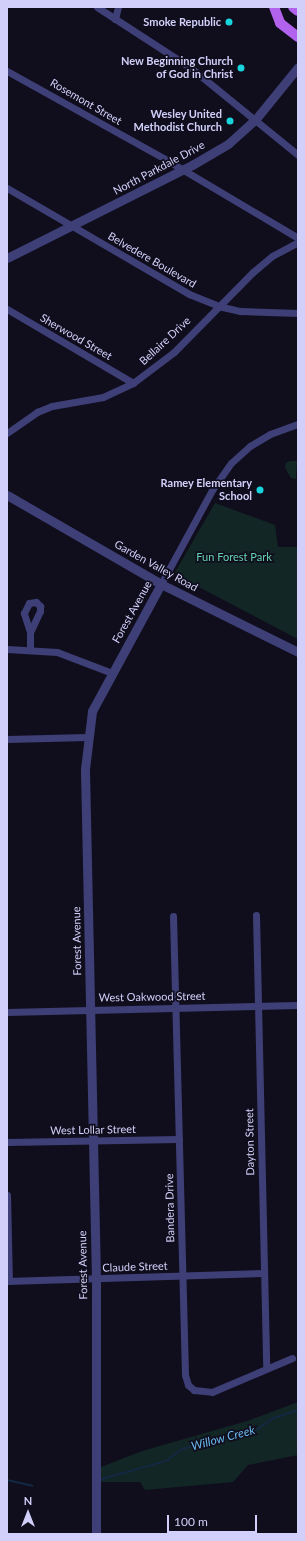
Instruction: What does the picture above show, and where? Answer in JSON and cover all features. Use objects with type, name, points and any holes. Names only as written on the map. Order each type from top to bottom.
[{"type":"main road","points":[[284,7],[275,7],[280,23],[298,37]]},
{"type":"main road","points":[[293,7],[298,11]]},
{"type":"street","points":[[97,7],[191,68],[298,155]]},
{"type":"street","points":[[115,19],[118,7]]},
{"type":"street","name":"North Parkdale Drive","points":[[7,258],[181,170],[228,144],[255,120],[298,67]]},
{"type":"street","name":"Rosemont Street","points":[[7,71],[298,238]]},
{"type":"street","name":"Belvedere Boulevard","points":[[7,188],[189,294],[218,306],[240,311],[298,313]]},
{"type":"street","name":"Bellaire Drive","points":[[7,431],[45,409],[103,396],[133,383],[168,357],[218,306],[272,256],[298,242]]},
{"type":"street","name":"Sherwood Street","points":[[7,309],[133,383]]},
{"type":"street","name":"Forest Avenue","points":[[96,1534],[96,1279],[85,769],[87,737],[92,711],[212,490],[231,463],[250,446],[270,434],[298,424]]},
{"type":"street","name":"Garden Valley Road","points":[[7,495],[161,584],[298,652]]},
{"type":"street","points":[[30,632],[30,648]]},
{"type":"street","points":[[7,649],[30,648],[57,652],[80,659],[112,673]]},
{"type":"street","points":[[7,739],[87,737]]},
{"type":"street","name":"Dayton Street","points":[[256,915],[266,1368]]},
{"type":"street","name":"Bandera Drive","points":[[173,916],[184,1364],[188,1385],[201,1392],[212,1392],[292,1358]]},
{"type":"street","name":"West Oakwood Street","points":[[7,1012],[298,1005]]},
{"type":"street","name":"West Lollar Street","points":[[7,1142],[179,1139]]},
{"type":"street","points":[[7,1195],[8,1281]]},
{"type":"street","name":"Claude Street","points":[[8,1281],[264,1273]]},
{"type":"green space","points":[[290,461],[297,461],[296,479],[291,478],[285,468],[286,463]]},
{"type":"green space","name":"Fun Forest Park","points":[[215,503],[275,525],[278,547],[298,547],[298,639],[174,574]]},
{"type":"green space","points":[[298,1402],[298,1455],[248,1465],[233,1482],[145,1490],[140,1482],[101,1482],[101,1467],[142,1451],[247,1421]]},
{"type":"waterway","name":"Willow Creek","points":[[102,1479],[166,1461],[182,1449],[253,1432],[274,1418],[298,1410]]},
{"type":"waterway","name":"Willow Creek","points":[[7,1480],[32,1486]]},
{"type":"place","name":"Smoke Republic","points":[[229,22]]},
{"type":"place","name":"New Beginning Church of God in Christ","points":[[241,68]]},
{"type":"place","name":"Wesley United Methodist Church","points":[[230,121]]},
{"type":"place","name":"Ramey Elementary School","points":[[260,490]]}]
